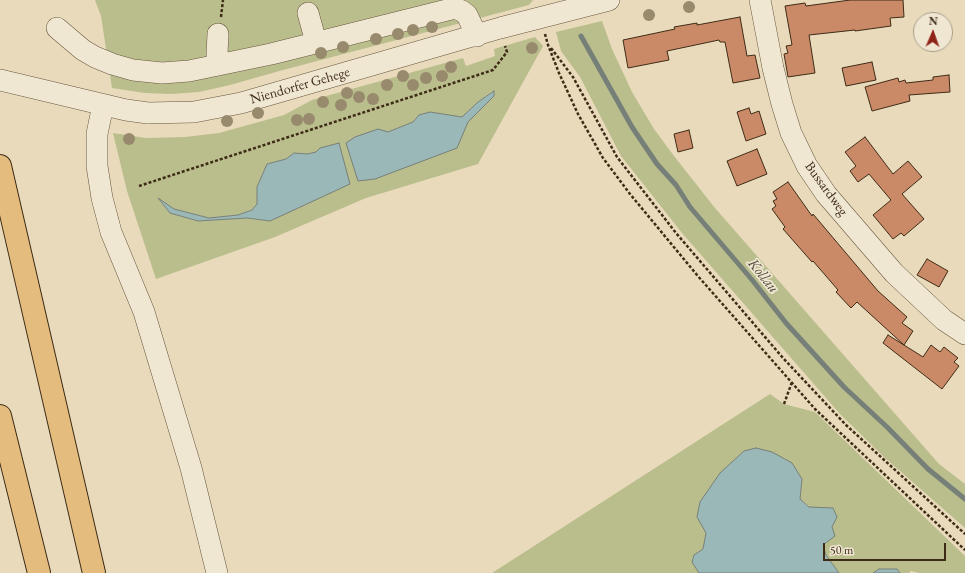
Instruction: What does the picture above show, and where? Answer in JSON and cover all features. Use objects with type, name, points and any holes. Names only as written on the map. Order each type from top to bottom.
[{"type":"highway","points":[[0,166],[94,573]]},
{"type":"highway","points":[[0,416],[39,573]]},
{"type":"street","name":"Niendorfer Gehege","points":[[0,80],[103,106],[148,113],[172,113],[216,109],[477,36],[500,28],[602,2],[624,0]]},
{"type":"street","name":"Bussardweg","points":[[760,0],[773,68],[782,104],[791,132],[807,166],[826,194],[894,273],[944,320],[965,334]]},
{"type":"street","points":[[57,28],[83,50],[112,64],[133,70],[169,72],[189,71],[271,54],[455,8],[467,15],[477,36]]},
{"type":"street","points":[[308,13],[316,42]]},
{"type":"street","points":[[218,34],[217,54],[219,65]]},
{"type":"street","points":[[103,106],[97,134],[97,166],[102,198],[111,232],[144,312],[191,468],[217,573]]},
{"type":"path","points":[[222,6],[223,0]]},
{"type":"path","points":[[139,186],[493,70],[507,52],[500,28]]},
{"type":"path","points":[[965,534],[846,425],[783,358],[676,233],[617,157],[573,77],[548,45],[578,114],[603,158],[630,194],[696,275],[815,409],[965,550]]},
{"type":"path","points":[[784,404],[792,382]]},
{"type":"green space","points":[[95,0],[533,0],[529,5],[230,85],[199,92],[171,94],[145,93],[112,88],[101,16]]},
{"type":"green space","points":[[602,21],[612,49],[632,92],[654,129],[674,156],[715,208],[939,464],[965,484],[965,528],[884,457],[840,414],[682,233],[621,156],[580,77],[561,51],[556,32]]},
{"type":"green space","points":[[535,37],[543,46],[478,164],[366,198],[275,237],[156,279],[127,191],[113,133],[146,138],[185,137],[219,133],[284,115],[312,100],[463,58],[466,66],[495,56],[494,49]],"holes":[[[493,91],[494,96],[468,122],[456,148],[355,137],[388,132],[413,122],[419,115],[430,112],[462,117],[478,102]],[[320,148],[324,148],[270,221],[247,218],[198,221],[170,213],[159,200],[174,209],[209,218],[238,215],[252,210],[258,204],[257,187],[267,164],[286,159],[294,153],[307,154],[316,152]]]},
{"type":"green space","points":[[770,394],[784,404],[815,412],[965,556],[965,573],[919,573],[911,571],[909,573],[900,573],[897,569],[879,569],[873,573],[839,573],[826,555],[810,507],[800,499],[802,479],[697,517],[706,533],[703,549],[694,555],[692,561],[699,573],[492,573]]},
{"type":"water","points":[[494,91],[494,96],[468,122],[457,148],[375,179],[358,181],[346,143],[355,137],[378,129],[388,132],[413,122],[419,115],[430,112],[462,117],[478,102]]},
{"type":"water","points":[[339,143],[350,184],[270,221],[247,218],[198,221],[170,213],[158,198],[174,209],[209,218],[238,215],[252,210],[257,204],[257,187],[267,164],[286,159],[294,153],[307,154],[316,152],[320,148]]},
{"type":"water","points":[[756,448],[772,452],[792,463],[802,479],[800,499],[809,507],[833,508],[837,517],[832,527],[835,536],[823,545],[826,555],[839,573],[699,573],[692,562],[694,555],[703,549],[706,533],[697,517],[700,502],[720,473],[744,451]]},
{"type":"water","points":[[879,569],[897,569],[900,573],[873,573]]},
{"type":"building","points":[[850,0],[903,0],[904,17],[890,18],[891,26],[809,35],[815,73],[788,77],[784,54],[788,53],[786,46],[792,45],[785,6],[805,3],[806,6]]},
{"type":"building","points":[[740,17],[747,56],[755,55],[760,78],[733,83],[725,42],[720,42],[719,40],[667,51],[669,60],[628,68],[623,40],[675,29],[674,27],[697,23],[697,25]]},
{"type":"building","points":[[872,62],[876,80],[846,86],[842,68]]},
{"type":"building","points":[[949,75],[950,92],[909,95],[910,101],[872,111],[865,87],[898,78],[899,82],[905,80],[906,83],[933,80],[933,77]]},
{"type":"building","points":[[749,108],[751,114],[759,111],[766,134],[746,141],[737,112]]},
{"type":"building","points":[[689,130],[693,148],[678,152],[674,134]]},
{"type":"building","points":[[865,137],[893,174],[908,161],[922,177],[902,194],[924,219],[904,236],[901,233],[893,239],[873,215],[891,200],[869,174],[858,182],[850,171],[856,166],[845,152]]},
{"type":"building","points":[[757,149],[767,174],[737,186],[727,161]]},
{"type":"building","points":[[788,182],[812,216],[813,214],[878,291],[907,317],[902,323],[913,331],[904,345],[857,302],[851,308],[836,292],[838,290],[783,229],[785,227],[772,209],[776,206],[773,201],[777,199],[773,192]]},
{"type":"building","points":[[927,259],[948,271],[939,287],[917,275]]},
{"type":"building","points":[[888,335],[923,357],[931,345],[940,352],[944,347],[958,358],[954,362],[959,366],[942,389],[883,343]]},
{"type":"waterway","name":"Kollau","points":[[581,36],[632,127],[657,164],[676,185],[690,207],[753,281],[786,323],[844,387],[887,427],[928,469],[965,499]]}]
